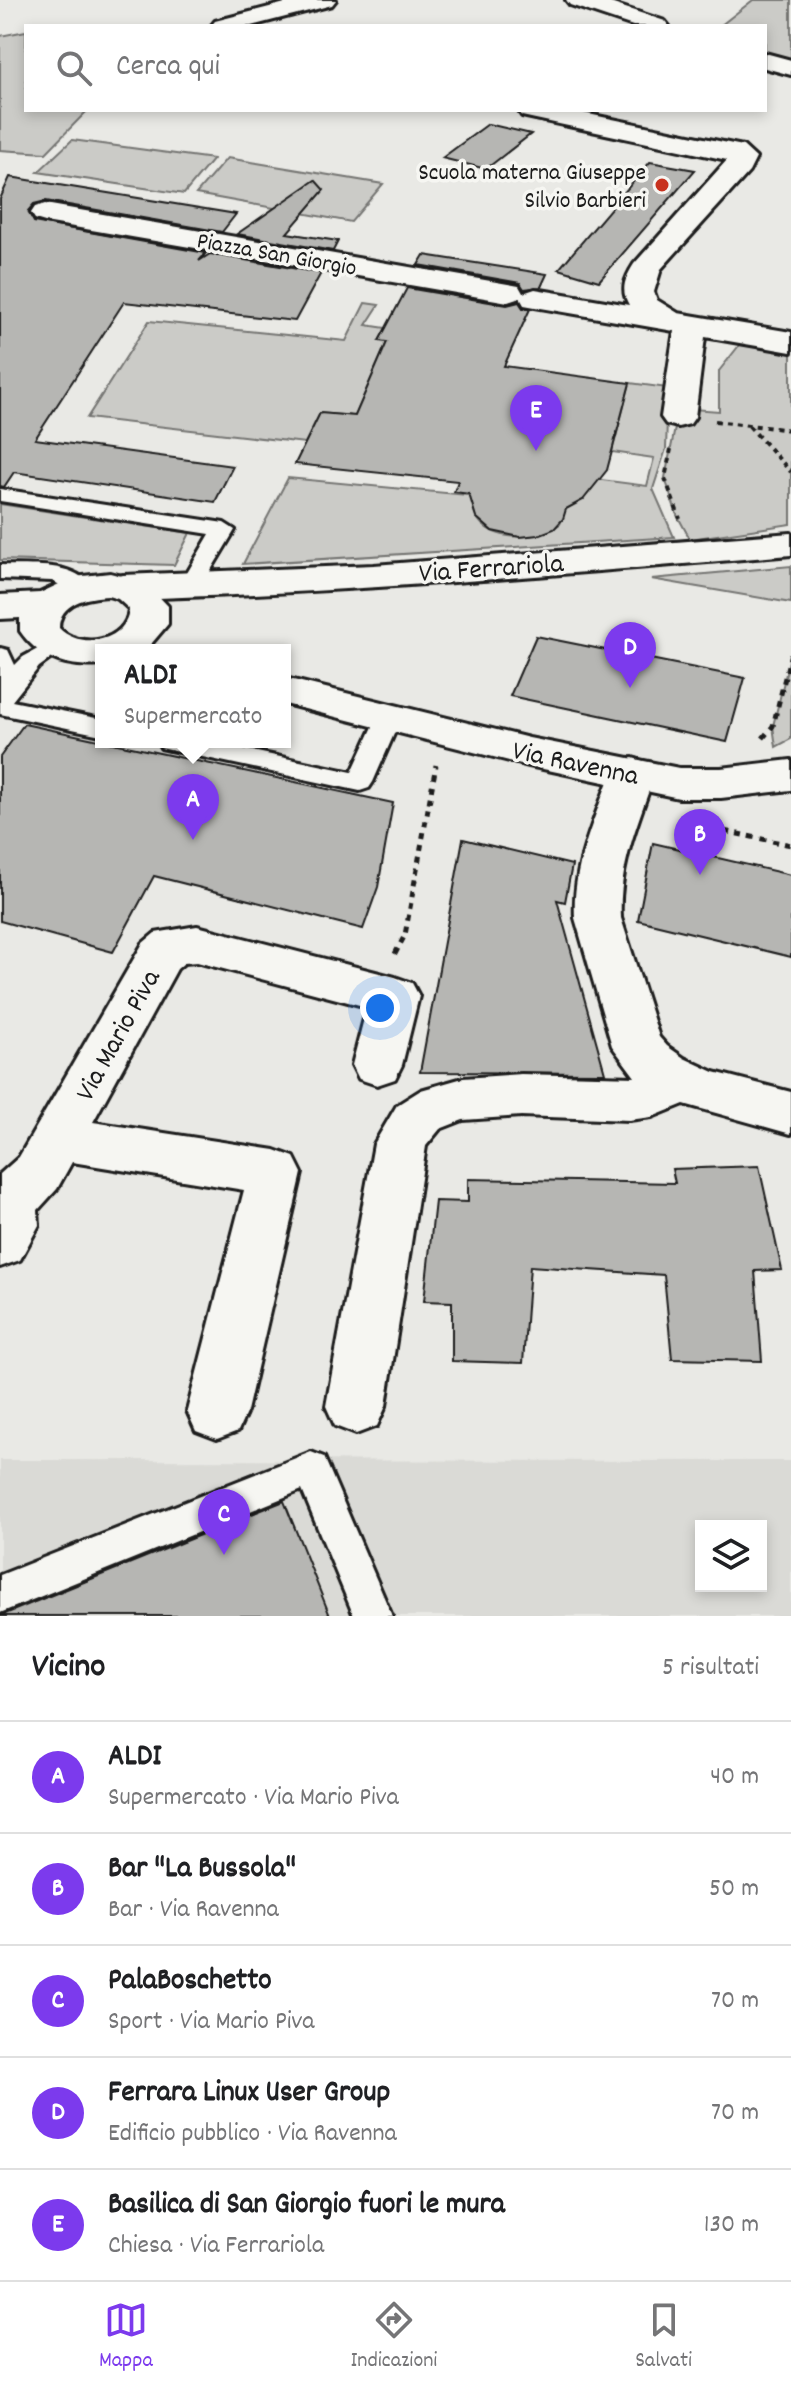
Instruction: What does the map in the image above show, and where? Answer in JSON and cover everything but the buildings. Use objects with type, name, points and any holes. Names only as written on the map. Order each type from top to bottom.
[{"type":"street","points":[[231,24],[324,0]]},
{"type":"street","points":[[578,0],[651,24]]},
{"type":"street","points":[[767,61],[791,68]]},
{"type":"street","points":[[541,112],[733,152],[742,158],[739,166],[641,274],[638,284],[643,303],[656,315],[682,324],[678,417]]},
{"type":"street","name":"Piazza San Giorgio","points":[[45,213],[791,342]]},
{"type":"street","name":"Via Ferrariola","points":[[136,596],[191,585],[791,544]]},
{"type":"street","points":[[0,634],[88,634],[148,624],[136,596],[110,584],[88,634]]},
{"type":"street","points":[[0,607],[88,634]]},
{"type":"street","name":"Via Ravenna","points":[[291,693],[389,718],[627,792],[679,783],[783,774]]},
{"type":"street","points":[[627,792],[595,884],[598,918],[637,1046],[646,1061],[660,1072],[682,1082],[791,1113]]},
{"type":"street","name":"Via Mario Piva","points":[[3,1215],[38,1173],[160,956],[172,946],[197,944],[395,996],[377,1065]]},
{"type":"street","points":[[356,1406],[400,1144],[408,1129],[423,1113],[444,1102],[479,1097],[629,1099],[652,1096],[682,1082]]},
{"type":"street","name":"Via Mario Piva","points":[[58,1138],[275,1173],[217,1411]]},
{"type":"lane","points":[[0,495],[224,530],[191,585]]},
{"type":"lane","points":[[0,572],[53,574],[88,634]]},
{"type":"lane","points":[[0,587],[33,590],[88,634]]},
{"type":"lane","points":[[1,700],[31,662],[88,634]]},
{"type":"lane","points":[[0,655],[5,669],[1,700]]},
{"type":"lane","points":[[1,700],[95,725]]},
{"type":"lane","points":[[198,748],[360,782],[389,718]]},
{"type":"lane","points":[[0,1594],[311,1469],[373,1616]]},
{"type":"path","points":[[678,417],[791,430]]},
{"type":"path","points":[[749,425],[791,472]]},
{"type":"path","points":[[392,958],[405,935],[438,758]]},
{"type":"path","points":[[627,792],[791,845]]},
{"type":"shaded area","points":[[753,0],[791,0],[791,64],[767,57],[767,24],[723,24]]},
{"type":"shaded area","points":[[24,31],[24,112],[86,112],[46,153],[0,150],[0,36]]},
{"type":"shaded area","points":[[72,140],[213,159],[184,194],[38,172]]},
{"type":"shaded area","points":[[227,158],[383,184],[351,222],[196,194]]},
{"type":"shaded area","points":[[365,303],[379,305],[366,325],[386,328],[379,341],[387,342],[355,416],[320,413],[305,443],[87,418],[149,321],[346,341]]},
{"type":"shaded area","points":[[741,343],[791,351],[791,524],[690,539],[677,515],[665,478],[679,408],[719,411],[719,371]]},
{"type":"shaded area","points":[[630,383],[668,388],[666,449],[653,489],[674,537],[243,564],[288,478],[478,496],[473,508],[478,520],[498,534],[510,536],[537,534],[560,524],[567,506],[583,500],[594,479],[647,486],[654,458],[612,452]]},
{"type":"shaded area","points":[[0,504],[190,533],[174,565],[0,560]]},
{"type":"shaded area","points":[[791,566],[791,603],[651,579]]},
{"type":"shaded area","points":[[791,653],[791,739],[776,747],[773,726]]},
{"type":"shaded area","points":[[0,1460],[791,1461],[791,1616],[0,1616]]},
{"type":"place","name":"Scuola materna Giuseppe Silvio Barbieri","points":[[662,185]]},
{"type":"place","name":"Basilica di San Giorgio fuori le mura","points":[[536,451]]},
{"type":"place","name":"Ferrara Linux User Group","points":[[630,688]]},
{"type":"place","name":"ALDI","points":[[193,840]]},
{"type":"place","name":"Bar \"La Bussola\"","points":[[700,875]]},
{"type":"place","name":"PalaBoschetto","points":[[224,1555]]}]
